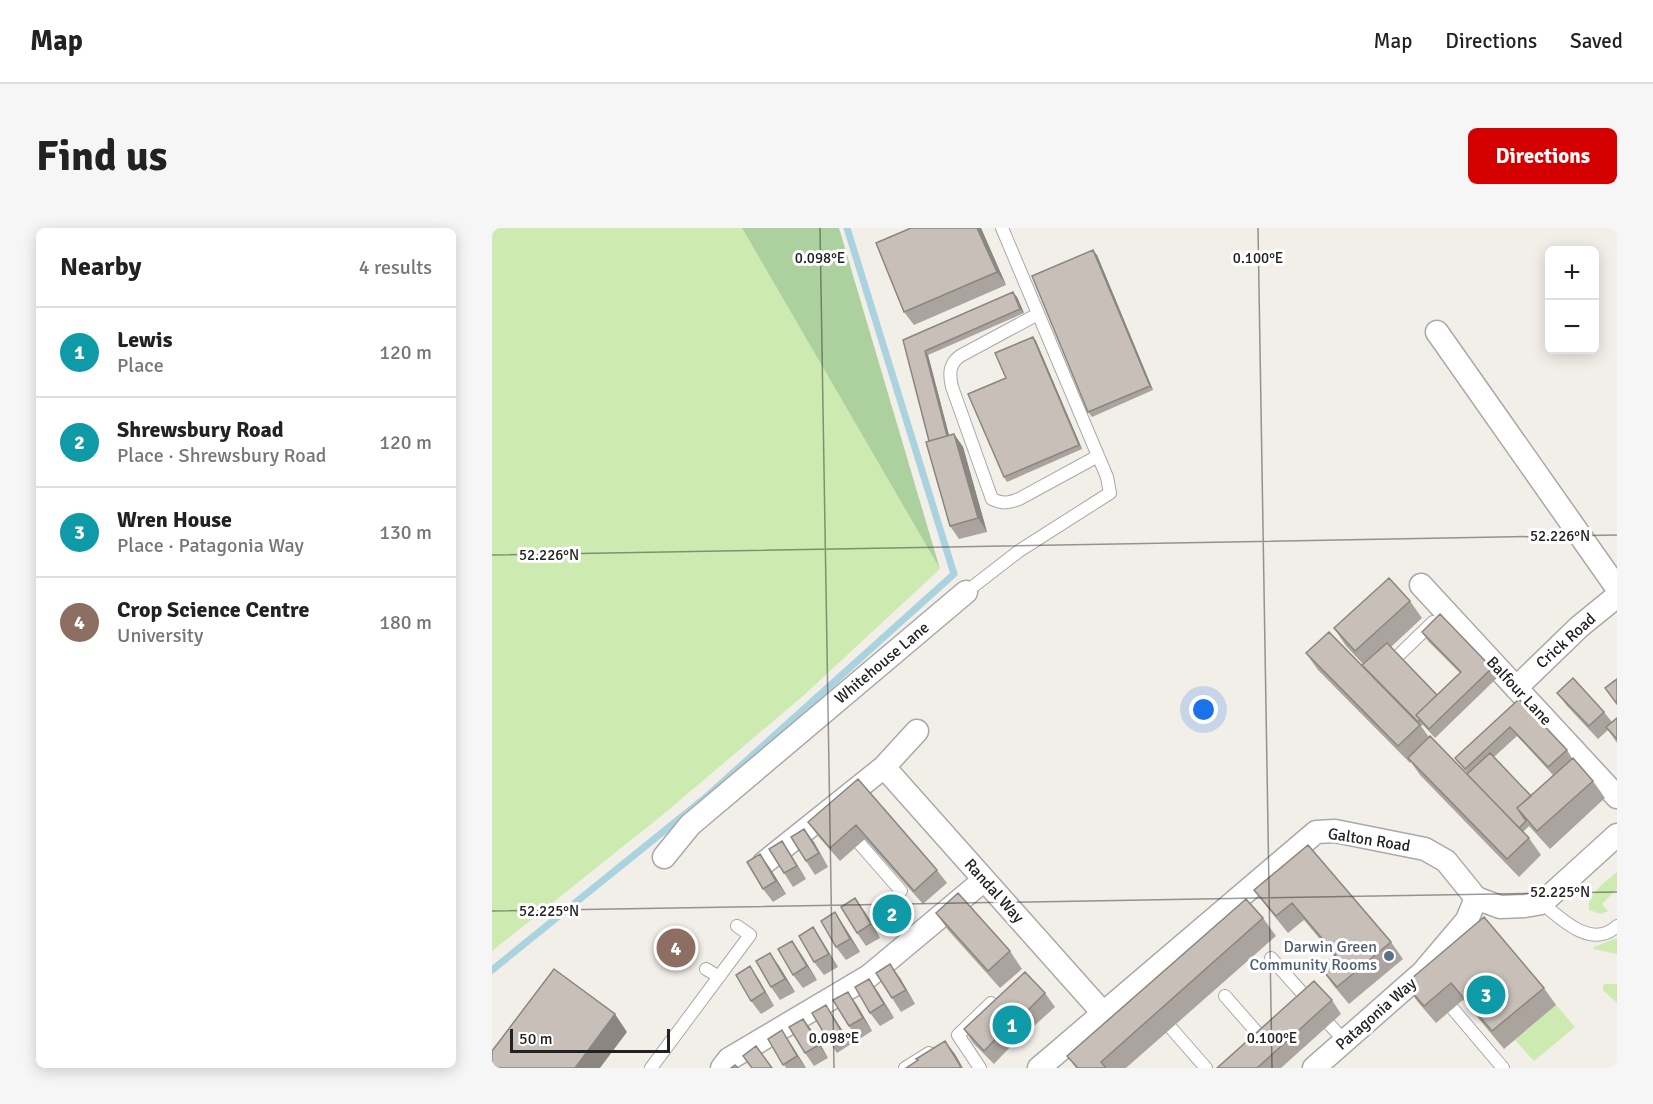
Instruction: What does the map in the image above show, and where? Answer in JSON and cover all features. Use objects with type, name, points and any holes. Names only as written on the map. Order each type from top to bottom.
[{"type":"street","points":[[1437,332],[1617,588]]},
{"type":"street","name":"Balfour Lane","points":[[1421,585],[1516,688],[1581,766],[1617,797]]},
{"type":"street","name":"Whitehouse Lane","points":[[664,857],[690,825],[966,592]]},
{"type":"street","name":"Crick Road","points":[[1516,688],[1579,627],[1617,596]]},
{"type":"street","points":[[764,863],[834,814],[884,768],[917,730]]},
{"type":"street","name":"Randal Way","points":[[884,768],[1104,1014]]},
{"type":"street","name":"Galton Road","points":[[1039,1068],[1104,1014],[1138,991],[1316,832],[1335,831],[1425,849],[1446,861],[1476,898]]},
{"type":"street","points":[[1476,898],[1500,907],[1542,903],[1617,835]]},
{"type":"street","points":[[722,1068],[729,1059],[869,976],[984,880]]},
{"type":"street","name":"Patagonia Way","points":[[1314,1068],[1425,976],[1467,920],[1476,898]]},
{"type":"lane","points":[[1002,228],[1098,456],[1019,499],[1009,503],[999,503],[992,499],[951,387],[951,367],[960,356],[1038,314]]},
{"type":"lane","name":"Whitehouse Lane","points":[[966,592],[1019,551],[1110,493],[1098,456]]},
{"type":"lane","points":[[1400,654],[1445,611]]},
{"type":"lane","points":[[860,843],[901,891]]},
{"type":"lane","points":[[1542,903],[1580,932],[1606,933],[1617,926]]},
{"type":"lane","points":[[651,1068],[750,935],[737,926]]},
{"type":"lane","points":[[1271,958],[1312,1004]]},
{"type":"lane","points":[[706,969],[719,977]]},
{"type":"lane","points":[[1224,996],[1267,1044]]},
{"type":"lane","points":[[980,1068],[958,1035],[991,1003]]},
{"type":"lane","points":[[1452,1009],[1503,1068]]},
{"type":"lane","points":[[1329,1024],[1345,1041]]},
{"type":"lane","points":[[1171,1028],[1206,1068]]},
{"type":"lane","points":[[904,1068],[936,1048]]},
{"type":"green space","points":[[492,228],[742,228],[940,569],[803,696],[660,817],[492,951]]},
{"type":"green space","points":[[742,228],[839,228],[940,569]]},
{"type":"green space","points":[[1617,872],[1617,889],[1602,904],[1608,911],[1601,914],[1589,910],[1594,894]]},
{"type":"green space","points":[[1617,938],[1617,954],[1593,949],[1594,947]]},
{"type":"green space","points":[[1605,984],[1617,984],[1617,1003],[1603,990]]},
{"type":"green space","points":[[1556,1005],[1575,1027],[1534,1061],[1515,1040]]},
{"type":"building","points":[[911,228],[977,228],[997,272],[904,312],[876,243]]},
{"type":"building","points":[[1093,250],[1150,386],[1088,412],[1032,276]]},
{"type":"building","points":[[1013,292],[1020,309],[925,351],[947,436],[929,441],[903,340]]},
{"type":"building","points":[[1033,337],[1079,445],[1004,477],[968,394],[1006,378],[995,353]]},
{"type":"building","points":[[954,434],[978,518],[950,526],[926,442]]},
{"type":"building","points":[[1389,578],[1410,601],[1355,651],[1334,628]]},
{"type":"building","points":[[1440,614],[1492,668],[1429,729],[1416,715],[1461,672],[1422,632]]},
{"type":"building","points":[[1329,632],[1420,725],[1398,746],[1306,653]]},
{"type":"building","points":[[1387,643],[1437,695],[1416,715],[1420,720],[1418,722],[1362,665]]},
{"type":"building","points":[[1573,678],[1604,712],[1589,726],[1557,693]]},
{"type":"building","points":[[1617,679],[1617,704],[1605,688]]},
{"type":"building","points":[[1519,699],[1567,750],[1548,767],[1510,727],[1465,769],[1455,758]]},
{"type":"building","points":[[1617,718],[1617,739],[1606,727]]},
{"type":"building","points":[[1430,736],[1529,838],[1507,859],[1408,758]]},
{"type":"building","points":[[1490,753],[1531,796],[1517,808],[1526,821],[1519,828],[1467,774]]},
{"type":"building","points":[[1573,758],[1593,781],[1537,831],[1517,808]]},
{"type":"building","points":[[858,779],[937,870],[914,891],[856,825],[830,848],[808,822]]},
{"type":"building","points":[[804,829],[819,853],[806,861],[791,837]]},
{"type":"building","points":[[782,841],[797,866],[784,873],[769,849]]},
{"type":"building","points":[[1308,845],[1391,942],[1337,987],[1320,967],[1336,955],[1292,903],[1276,916],[1254,890]]},
{"type":"building","points":[[760,854],[776,881],[763,889],[747,862]]},
{"type":"building","points":[[958,893],[1010,951],[988,971],[936,913]]},
{"type":"building","points":[[855,898],[871,924],[857,933],[841,907]]},
{"type":"building","points":[[1246,899],[1263,918],[1101,1062],[1106,1068],[1078,1068],[1067,1056]]},
{"type":"building","points":[[890,900],[899,911],[889,919],[879,908]]},
{"type":"building","points":[[835,912],[850,939],[836,947],[821,921]]},
{"type":"building","points":[[1484,917],[1544,988],[1492,1031],[1451,983],[1424,1006],[1405,984]]},
{"type":"building","points":[[813,927],[829,954],[814,962],[799,936]]},
{"type":"building","points":[[792,941],[807,966],[793,975],[778,949]]},
{"type":"building","points":[[770,953],[785,979],[771,987],[756,961]]},
{"type":"building","points":[[890,964],[906,990],[892,998],[876,973]]},
{"type":"building","points":[[750,966],[765,992],[751,1001],[736,975]]},
{"type":"building","points":[[554,969],[615,1014],[575,1068],[492,1068],[492,1051]]},
{"type":"building","points":[[1025,972],[1045,993],[1025,1013],[1023,1011],[984,1051],[964,1029]]},
{"type":"building","points":[[869,979],[884,1004],[870,1013],[855,987]]},
{"type":"building","points":[[1314,981],[1332,1000],[1257,1068],[1217,1068]]},
{"type":"building","points":[[848,992],[863,1018],[849,1026],[833,1000]]},
{"type":"building","points":[[826,1005],[841,1031],[828,1040],[812,1013]]},
{"type":"building","points":[[803,1019],[819,1045],[805,1053],[789,1027]]},
{"type":"building","points":[[782,1030],[797,1056],[783,1065],[768,1039]]},
{"type":"building","points":[[945,1041],[961,1067],[906,1068],[918,1060],[916,1059]]},
{"type":"building","points":[[756,1046],[772,1068],[752,1068],[743,1056]]},
{"type":"waterway","points":[[492,970],[705,798],[954,574],[847,228]]},
{"type":"place","name":"Shrewsbury Road","points":[[892,914]]},
{"type":"place","name":"Crop Science Centre","points":[[676,948]]},
{"type":"place","name":"Darwin Green Community Rooms","points":[[1389,956]]},
{"type":"place","name":"Wren House","points":[[1486,995]]},
{"type":"place","name":"Lewis","points":[[1012,1025]]}]
